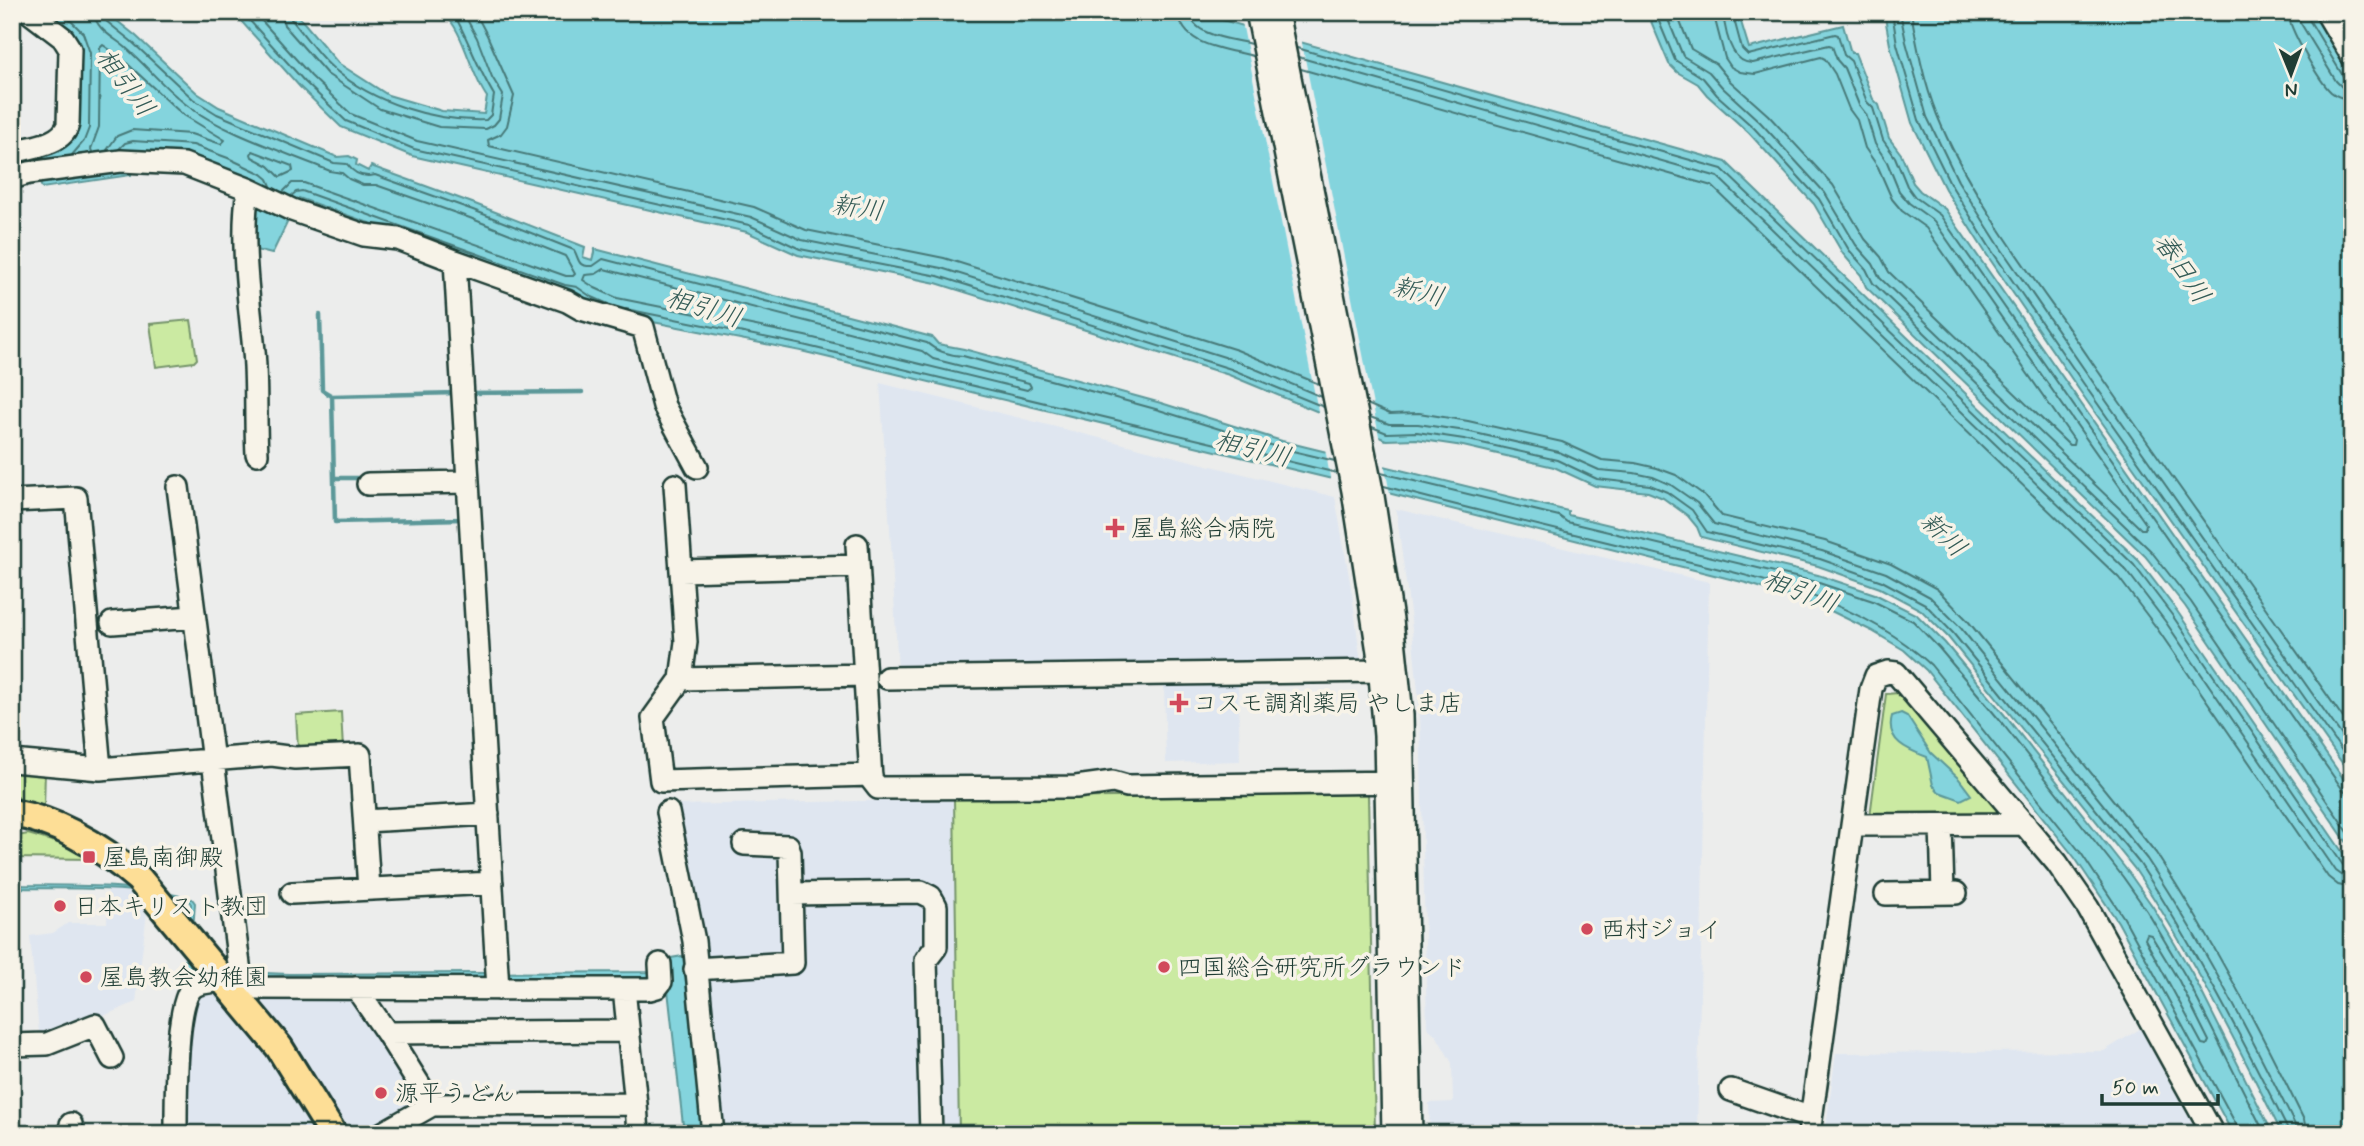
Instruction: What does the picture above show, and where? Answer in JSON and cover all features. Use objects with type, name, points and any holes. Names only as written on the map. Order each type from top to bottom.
[{"type":"main road","points":[[12,813],[76,834],[120,862],[155,895],[233,987],[279,1047],[333,1134]]},
{"type":"street","points":[[12,152],[57,139],[68,124],[70,49],[63,38],[29,12]]},
{"type":"street","points":[[1256,12],[1353,491],[1380,671],[1395,782],[1411,1134]]},
{"type":"street","points":[[1277,12],[1373,496],[1395,644],[1402,715],[1395,782],[1394,1134]]},
{"type":"street","points":[[2326,12],[2352,56]]},
{"type":"street","points":[[12,178],[132,161],[184,164],[292,210],[364,235],[398,239],[567,301],[581,309],[643,327],[664,406],[696,467]]},
{"type":"street","points":[[251,191],[245,209],[257,454]]},
{"type":"street","points":[[455,261],[497,981]]},
{"type":"street","points":[[368,484],[399,490],[467,482]]},
{"type":"street","points":[[675,485],[686,642],[681,679],[653,718],[661,781],[871,775]]},
{"type":"street","points":[[177,487],[213,759],[233,987]]},
{"type":"street","points":[[12,501],[76,498],[100,769]]},
{"type":"street","points":[[857,545],[871,775],[878,788],[1076,787],[1113,782],[1128,786],[1395,782]]},
{"type":"street","points":[[681,570],[858,566]]},
{"type":"street","points":[[112,623],[193,617]]},
{"type":"street","points":[[887,678],[1380,671]]},
{"type":"street","points":[[1731,1090],[1810,1126],[1873,680],[1876,676],[1888,672],[1896,673],[2057,863],[2088,908],[2213,1134]]},
{"type":"street","points":[[681,679],[865,675]]},
{"type":"street","points":[[12,761],[100,769],[272,755],[295,758],[360,755],[369,889]]},
{"type":"street","points":[[668,811],[694,942],[713,1134]]},
{"type":"street","points":[[365,821],[488,814]]},
{"type":"street","points":[[1852,825],[2025,824]]},
{"type":"street","points":[[1886,894],[1949,894],[1941,825]]},
{"type":"street","points":[[695,969],[793,963],[788,846],[744,844]]},
{"type":"street","points":[[292,893],[492,883]]},
{"type":"street","points":[[792,894],[921,891],[931,897],[936,906],[936,947],[926,961],[931,1134]]},
{"type":"street","points":[[176,1134],[182,1011],[190,989],[196,985],[356,988],[497,981],[650,989],[661,982],[660,964]]},
{"type":"street","points":[[356,988],[432,1105]]},
{"type":"street","points":[[624,989],[638,1134]]},
{"type":"street","points":[[12,1045],[47,1044],[95,1025],[112,1058]]},
{"type":"street","points":[[387,1032],[628,1031]]},
{"type":"street","points":[[381,1134],[432,1105],[636,1104]]},
{"type":"shaded area","name":"屋島総合病院","points":[[880,383],[1335,497],[1361,664],[898,672]]},
{"type":"shaded area","points":[[1396,509],[1709,582],[1697,1134],[1430,1134],[1429,1103],[1453,1102],[1452,1063],[1436,1035],[1427,1027],[1420,712]]},
{"type":"shaded area","points":[[1238,684],[1240,761],[1166,763],[1164,685]]},
{"type":"shaded area","points":[[954,799],[959,1134],[720,1134],[675,805]]},
{"type":"shaded area","name":"屋島教会幼稚園","points":[[108,890],[131,890],[149,909],[136,1002],[40,1043],[30,936],[53,933],[68,923],[107,923]]},
{"type":"shaded area","points":[[213,989],[266,1053],[317,1134],[180,1134],[192,998]]},
{"type":"shaded area","points":[[357,995],[419,1104],[369,1134],[349,1134],[292,1043],[255,996]]},
{"type":"shaded area","points":[[2140,1029],[2198,1134],[1825,1134],[1836,1053],[2104,1051]]},
{"type":"green space","points":[[191,320],[197,359],[194,362],[156,367],[150,324]]},
{"type":"green space","points":[[1898,693],[2002,815],[1870,816],[1886,694]]},
{"type":"green space","points":[[341,712],[343,749],[298,749],[296,715]]},
{"type":"green space","points":[[12,768],[45,770],[44,808],[27,803],[17,796],[14,792]]},
{"type":"green space","name":"四国総合研究所グラウンド","points":[[1368,794],[1375,1134],[959,1134],[954,799]]},
{"type":"green space","points":[[28,834],[62,844],[92,859],[12,858],[12,837]]},
{"type":"water","name":"相引川","points":[[37,12],[106,12],[197,93],[219,107],[337,157],[349,156],[357,160],[356,165],[368,171],[371,166],[585,247],[583,257],[592,260],[595,249],[932,337],[938,344],[1161,403],[1282,441],[1568,511],[1568,515],[1818,575],[1875,594],[1917,615],[1945,643],[2007,718],[2153,907],[2192,973],[2273,1134],[2233,1134],[2118,922],[2075,858],[1926,670],[1904,650],[1872,631],[1827,609],[1750,584],[1332,479],[801,351],[612,314],[566,293],[299,198],[272,254],[252,249],[250,205],[222,173],[131,170],[131,175],[42,188],[39,181],[12,172],[12,158],[60,144],[74,53]]},
{"type":"water","name":"新川","points":[[233,12],[295,12],[338,63],[388,95],[442,111],[484,114],[487,97],[456,29],[442,12],[1194,12],[1726,162],[2139,561],[2177,611],[2352,866],[2352,1134],[2282,1134],[2212,998],[2134,868],[1948,637],[1921,610],[1880,588],[1818,566],[1701,537],[1688,516],[1663,498],[1648,492],[1595,486],[1554,467],[1463,446],[1416,439],[1386,440],[1229,375],[936,283],[798,255],[747,232],[412,156],[341,127],[300,87]]},
{"type":"water","points":[[1647,12],[1738,12],[1749,48],[1843,25],[1851,53],[1855,53],[1873,99],[1879,105],[1889,138],[1901,154],[1913,183],[1945,209],[2352,791],[2352,850],[2185,606],[2145,556],[1866,287],[1861,275],[1843,254],[1814,204],[1749,133],[1698,84],[1669,64]]},
{"type":"water","name":"春日川","points":[[1884,12],[2313,12],[2352,77],[2352,777],[2082,394],[1945,189],[1912,123],[1890,45]]},
{"type":"water","points":[[1901,713],[1907,716],[1931,753],[1959,779],[1971,795],[1961,800],[1939,792],[1933,785],[1927,757],[1906,748],[1892,732],[1892,716]]},
{"type":"water","points":[[12,885],[125,888],[192,899],[195,903],[190,970],[289,974],[655,972],[665,959],[683,956],[703,1134],[684,1134],[667,981],[183,981],[191,904],[189,901],[124,890],[12,888]]},
{"type":"pier","points":[[1242,22],[1301,38],[1380,441],[1319,416]]},
{"type":"pier","points":[[1325,448],[1384,463],[1391,499],[1331,483]]},
{"type":"waterway","points":[[320,315],[322,390],[332,396],[457,393]]},
{"type":"waterway","points":[[467,393],[582,392]]},
{"type":"waterway","points":[[332,396],[335,522],[463,519]]},
{"type":"waterway","points":[[334,478],[363,478]]},
{"type":"place","name":"屋島総合病院","points":[[1115,528]]},
{"type":"place","name":"コスモ調剤薬局 やしま店","points":[[1179,703]]},
{"type":"place","name":"屋島南御殿","points":[[89,857]]},
{"type":"place","name":"日本キリスト教団","points":[[60,906]]},
{"type":"place","name":"西村ジョイ","points":[[1587,929]]},
{"type":"place","name":"四国総合研究所グラウンド","points":[[1164,967]]},
{"type":"place","name":"屋島教会幼稚園","points":[[86,977]]},
{"type":"place","name":"源平うどん","points":[[381,1093]]}]
